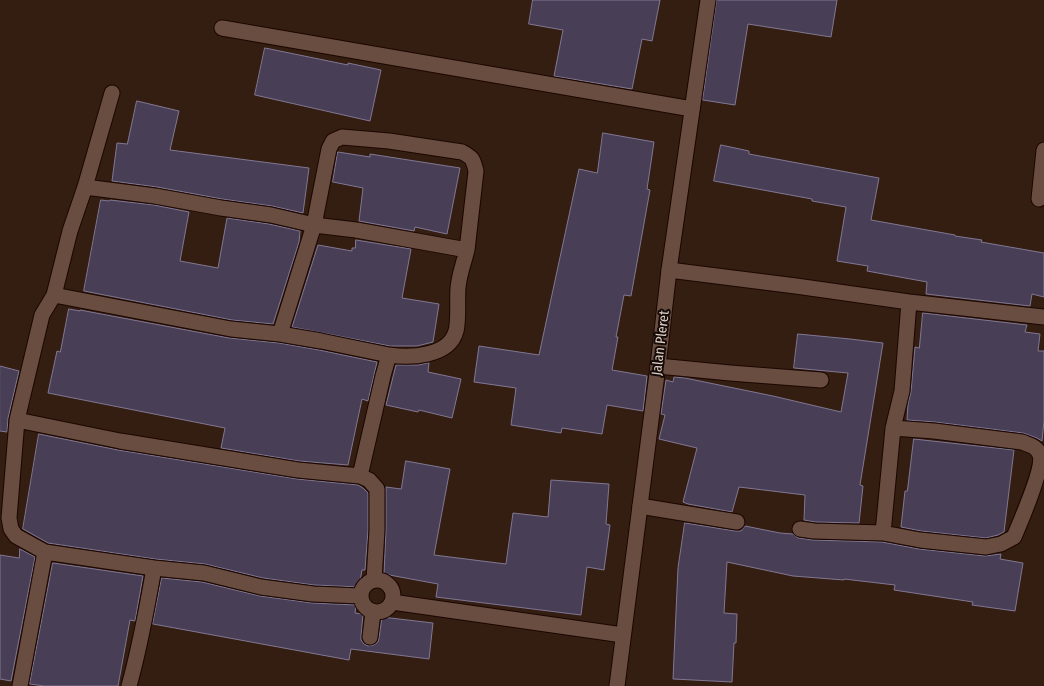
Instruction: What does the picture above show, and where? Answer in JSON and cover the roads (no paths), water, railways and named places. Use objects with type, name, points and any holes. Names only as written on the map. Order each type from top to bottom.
[{"type":"street","name":"Jalan Pleret","points":[[618,686],[669,270],[708,0]]},
{"type":"street","points":[[222,28],[692,110]]},
{"type":"street","points":[[112,93],[85,187],[70,231],[54,295],[42,315],[17,420],[9,518],[11,530],[16,536],[45,552],[154,568],[204,573],[261,587],[304,593],[360,596]]},
{"type":"street","points":[[54,295],[231,329],[280,334],[389,355],[403,357],[434,353],[452,340],[456,330],[458,285],[467,250],[476,171],[471,157],[462,152],[389,141],[342,137],[333,141],[329,150],[314,225],[280,334]]},
{"type":"street","points":[[1039,199],[1044,150]]},
{"type":"street","points":[[85,187],[272,215],[314,225],[356,230],[467,250]]},
{"type":"street","points":[[669,270],[909,302],[1044,317]]},
{"type":"street","points":[[883,533],[893,428],[902,391],[909,302]]},
{"type":"street","points":[[360,476],[389,355]]},
{"type":"street","points":[[658,366],[821,380]]},
{"type":"street","points":[[17,420],[120,440],[298,470],[360,476],[369,480],[377,489],[378,530],[374,580]]},
{"type":"street","points":[[800,529],[883,533],[920,540],[986,547],[1001,544],[1014,537],[1041,463],[1040,455],[1034,446],[1022,442],[893,428]]},
{"type":"street","points":[[640,506],[737,522]]},
{"type":"street","points":[[20,686],[45,552]]},
{"type":"street","points":[[129,686],[145,620],[154,568]]},
{"type":"street","points":[[374,580],[379,580],[388,583],[393,597],[390,606],[382,612],[373,612],[363,606],[360,596],[364,585],[374,580]]},
{"type":"street","points":[[392,602],[623,635]]},
{"type":"street","points":[[370,637],[373,612]]}]
